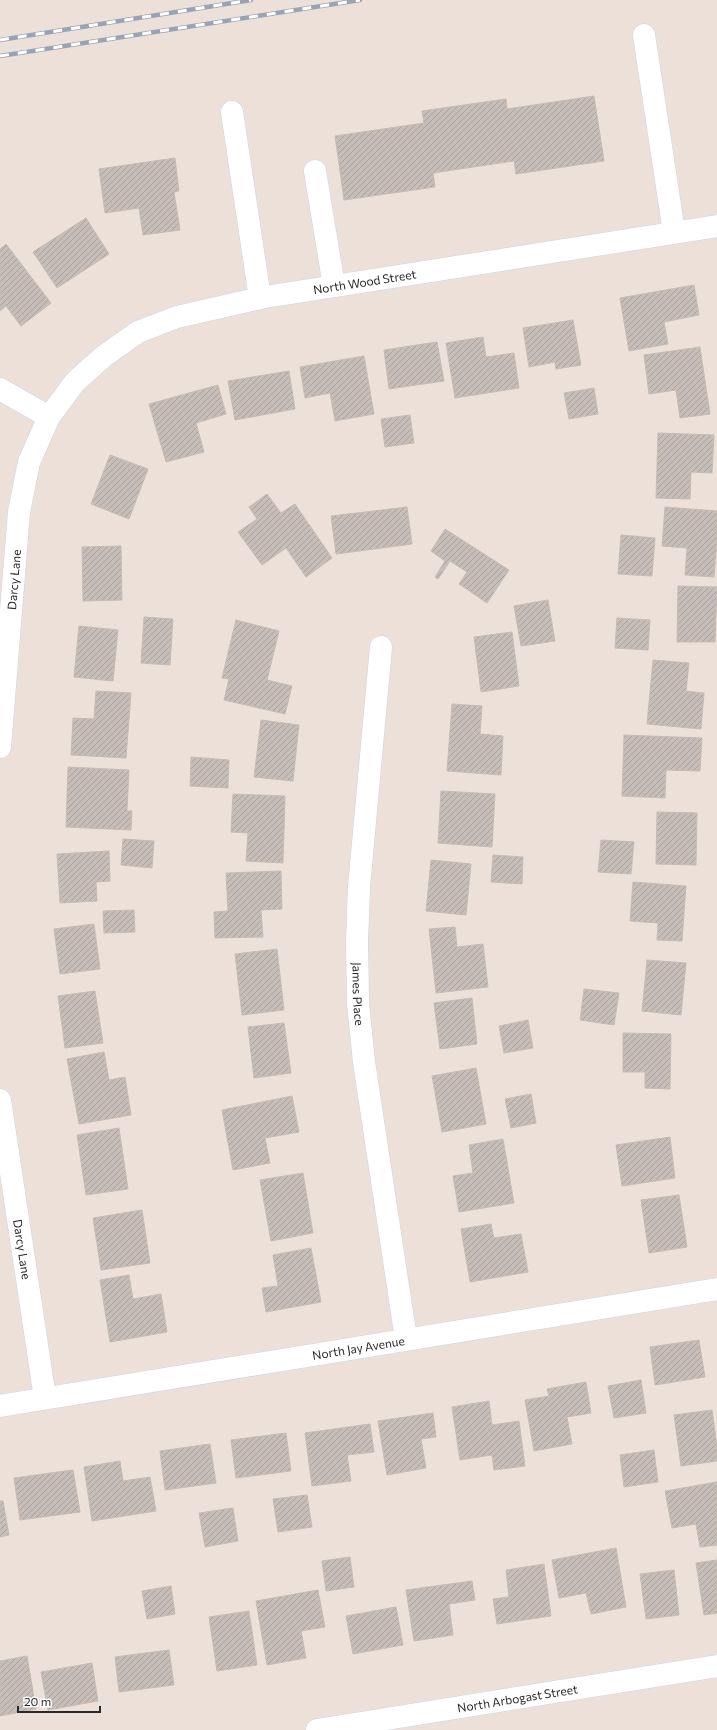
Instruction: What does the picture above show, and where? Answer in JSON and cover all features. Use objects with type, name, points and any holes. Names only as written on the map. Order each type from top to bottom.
[{"type":"street","points":[[644,35],[674,232]]},
{"type":"street","points":[[232,112],[260,298]]},
{"type":"street","points":[[315,170],[334,286]]},
{"type":"street","name":"North Wood Street","points":[[49,417],[76,382],[104,356],[138,332],[177,317],[260,298],[717,226]]},
{"type":"street","points":[[0,389],[49,417]]},
{"type":"street","name":"Darcy Lane","points":[[0,736],[19,512],[29,462],[49,417]]},
{"type":"street","name":"James Place","points":[[381,647],[359,887],[357,941],[358,1003],[364,1062],[406,1339]]},
{"type":"street","name":"Darcy Lane","points":[[0,1100],[45,1398]]},
{"type":"street","name":"North Jay Avenue","points":[[0,1406],[717,1289]]},
{"type":"street","name":"North Arbogast Street","points":[[317,1730],[717,1666]]},
{"type":"building","points":[[594,96],[604,161],[516,174],[514,161],[433,173],[435,187],[344,200],[335,136],[424,123],[422,111],[506,99],[507,109]]},
{"type":"building","points":[[175,158],[179,191],[174,192],[180,230],[143,235],[139,208],[105,213],[99,169]]},
{"type":"building","points":[[86,218],[109,254],[57,288],[33,252]]},
{"type":"building","points":[[6,244],[51,303],[21,326],[6,306],[0,311],[0,249]]},
{"type":"building","points":[[694,285],[699,315],[664,322],[668,344],[629,351],[620,298]]},
{"type":"building","points":[[573,320],[581,365],[556,369],[555,362],[529,367],[523,328]]},
{"type":"building","points":[[483,337],[486,357],[514,353],[519,388],[455,398],[446,343]]},
{"type":"building","points":[[437,342],[444,381],[389,389],[384,350]]},
{"type":"building","points":[[700,347],[710,414],[680,418],[676,390],[649,394],[644,355]]},
{"type":"building","points":[[364,356],[374,414],[335,421],[330,393],[305,398],[300,367]]},
{"type":"building","points":[[289,371],[295,409],[235,420],[228,381]]},
{"type":"building","points":[[218,385],[226,414],[196,423],[204,452],[166,462],[149,404]]},
{"type":"building","points":[[594,388],[598,414],[569,419],[564,393]]},
{"type":"building","points":[[410,415],[414,443],[385,447],[381,419]]},
{"type":"building","points":[[658,433],[714,435],[712,473],[691,472],[690,499],[656,498]]},
{"type":"building","points":[[110,455],[148,469],[129,519],[91,504]]},
{"type":"building","points":[[267,494],[281,513],[295,504],[332,558],[306,577],[286,548],[262,565],[238,532],[257,519],[249,507]]},
{"type":"building","points":[[407,507],[412,544],[336,554],[331,516]]},
{"type":"building","points":[[665,507],[717,511],[717,541],[714,577],[685,575],[687,548],[662,546]]},
{"type":"building","points":[[445,529],[509,570],[487,603],[459,584],[467,572],[450,561],[438,579],[435,577],[445,561],[431,551]]},
{"type":"building","points":[[621,535],[655,538],[652,576],[618,574]]},
{"type":"building","points":[[121,546],[122,600],[83,601],[82,547]]},
{"type":"building","points":[[678,586],[717,587],[715,642],[677,642]]},
{"type":"building","points":[[548,600],[555,641],[521,646],[514,606]]},
{"type":"building","points":[[144,617],[173,619],[170,665],[141,663]]},
{"type":"building","points":[[617,618],[650,620],[648,650],[615,648]]},
{"type":"building","points":[[236,620],[279,631],[267,680],[292,686],[285,714],[224,700],[229,679],[222,678]]},
{"type":"building","points":[[79,626],[118,630],[113,681],[74,677]]},
{"type":"building","points":[[512,632],[519,686],[481,692],[474,637]]},
{"type":"building","points":[[653,660],[689,663],[686,691],[704,693],[701,729],[647,724]]},
{"type":"building","points":[[96,691],[131,693],[126,758],[71,755],[73,718],[94,719]]},
{"type":"building","points":[[452,704],[482,706],[480,734],[503,736],[501,775],[447,771]]},
{"type":"building","points":[[261,720],[299,725],[293,781],[254,777]]},
{"type":"building","points":[[624,735],[702,738],[700,771],[666,770],[665,798],[622,796]]},
{"type":"building","points":[[191,757],[229,760],[228,788],[190,786]]},
{"type":"building","points":[[68,767],[129,770],[127,811],[132,811],[131,830],[66,827]]},
{"type":"building","points":[[441,791],[495,794],[492,847],[438,843]]},
{"type":"building","points":[[233,794],[285,796],[283,863],[246,861],[248,833],[231,832]]},
{"type":"building","points":[[657,812],[697,813],[696,865],[656,864]]},
{"type":"building","points":[[123,839],[154,841],[152,868],[121,865]]},
{"type":"building","points":[[601,840],[634,842],[631,874],[598,872]]},
{"type":"building","points":[[109,851],[110,881],[96,882],[97,901],[60,903],[57,854]]},
{"type":"building","points":[[493,855],[523,857],[522,884],[491,882]]},
{"type":"building","points":[[431,860],[471,864],[466,915],[426,911]]},
{"type":"building","points":[[281,871],[282,909],[261,910],[263,937],[215,938],[214,912],[228,911],[226,873]]},
{"type":"building","points":[[633,882],[686,886],[682,941],[657,940],[658,923],[630,921]]},
{"type":"building","points":[[134,910],[135,932],[104,933],[103,911]]},
{"type":"building","points":[[94,924],[100,969],[60,974],[54,929]]},
{"type":"building","points":[[455,927],[457,947],[483,944],[488,987],[436,993],[429,929]]},
{"type":"building","points":[[277,949],[284,1010],[242,1015],[235,954]]},
{"type":"building","points":[[647,960],[686,963],[681,1015],[642,1011]]},
{"type":"building","points":[[584,989],[619,993],[614,1025],[580,1020]]},
{"type":"building","points":[[95,991],[103,1043],[65,1048],[58,996]]},
{"type":"building","points":[[472,998],[477,1044],[440,1049],[434,1003]]},
{"type":"building","points":[[528,1020],[533,1048],[504,1053],[499,1026]]},
{"type":"building","points":[[284,1023],[291,1073],[254,1078],[248,1027]]},
{"type":"building","points":[[623,1033],[671,1034],[670,1089],[645,1088],[645,1072],[623,1072]]},
{"type":"building","points":[[104,1052],[109,1080],[125,1077],[131,1115],[79,1124],[67,1059]]},
{"type":"building","points":[[476,1068],[486,1124],[442,1132],[432,1076]]},
{"type":"building","points":[[531,1094],[536,1123],[511,1128],[505,1099]]},
{"type":"building","points":[[292,1096],[299,1132],[265,1138],[270,1163],[233,1170],[222,1110]]},
{"type":"building","points":[[119,1128],[128,1189],[86,1195],[77,1135]]},
{"type":"building","points":[[670,1137],[675,1178],[622,1186],[616,1145]]},
{"type":"building","points":[[503,1139],[514,1203],[459,1212],[453,1176],[473,1173],[469,1145]]},
{"type":"building","points":[[303,1173],[313,1233],[271,1241],[260,1180]]},
{"type":"building","points":[[679,1195],[687,1247],[649,1253],[641,1200]]},
{"type":"building","points":[[142,1210],[150,1263],[101,1270],[93,1218]]},
{"type":"building","points":[[491,1224],[494,1238],[521,1234],[528,1272],[470,1282],[461,1229]]},
{"type":"building","points":[[311,1248],[321,1302],[266,1312],[262,1288],[278,1286],[273,1255]]},
{"type":"building","points":[[129,1275],[133,1299],[161,1294],[167,1332],[110,1342],[100,1280]]},
{"type":"building","points":[[699,1340],[705,1377],[655,1385],[650,1347]]},
{"type":"building","points":[[641,1380],[646,1413],[614,1418],[608,1386]]},
{"type":"building","points":[[586,1382],[591,1413],[567,1417],[572,1444],[534,1451],[525,1400],[549,1396],[547,1389]]},
{"type":"building","points":[[489,1401],[492,1425],[519,1421],[525,1466],[494,1470],[492,1455],[460,1460],[452,1407]]},
{"type":"building","points":[[712,1410],[717,1446],[717,1461],[681,1466],[674,1415]]},
{"type":"building","points":[[433,1413],[436,1437],[421,1439],[426,1468],[387,1475],[378,1421]]},
{"type":"building","points":[[370,1424],[374,1452],[347,1455],[351,1481],[312,1486],[305,1433]]},
{"type":"building","points":[[286,1433],[291,1471],[236,1478],[231,1440]]},
{"type":"building","points":[[210,1444],[216,1483],[165,1490],[160,1451]]},
{"type":"building","points":[[654,1450],[658,1482],[624,1487],[620,1455]]},
{"type":"building","points":[[120,1461],[123,1481],[150,1477],[156,1511],[92,1521],[84,1467]]},
{"type":"building","points":[[73,1470],[80,1512],[20,1520],[14,1478]]},
{"type":"building","points":[[717,1482],[717,1545],[700,1547],[696,1524],[672,1528],[665,1491]]},
{"type":"building","points":[[307,1495],[312,1527],[278,1532],[273,1499]]},
{"type":"building","points":[[0,1501],[3,1501],[9,1535],[0,1537]]},
{"type":"building","points":[[233,1508],[238,1541],[205,1547],[199,1513]]},
{"type":"building","points":[[616,1548],[626,1607],[591,1614],[586,1593],[559,1598],[552,1560]]},
{"type":"building","points":[[350,1557],[354,1587],[326,1591],[322,1561]]},
{"type":"building","points":[[717,1560],[717,1613],[704,1615],[696,1563]]},
{"type":"building","points":[[544,1564],[551,1616],[497,1624],[493,1599],[509,1597],[506,1570]]},
{"type":"building","points":[[674,1570],[679,1615],[646,1619],[640,1574]]},
{"type":"building","points":[[472,1581],[475,1600],[449,1604],[453,1635],[414,1641],[406,1590]]},
{"type":"building","points":[[171,1586],[175,1614],[147,1619],[142,1591]]},
{"type":"building","points":[[318,1590],[325,1627],[301,1631],[306,1658],[267,1665],[256,1601]]},
{"type":"building","points":[[396,1607],[403,1645],[353,1654],[346,1616]]},
{"type":"building","points":[[249,1611],[257,1665],[217,1671],[209,1617]]},
{"type":"building","points":[[169,1650],[174,1685],[119,1692],[115,1657]]},
{"type":"building","points":[[27,1656],[36,1709],[0,1716],[0,1661]]},
{"type":"building","points":[[92,1663],[98,1701],[48,1710],[41,1672]]},
{"type":"railway","points":[[0,40],[251,0]]},
{"type":"railway","points":[[0,56],[360,0]]}]
